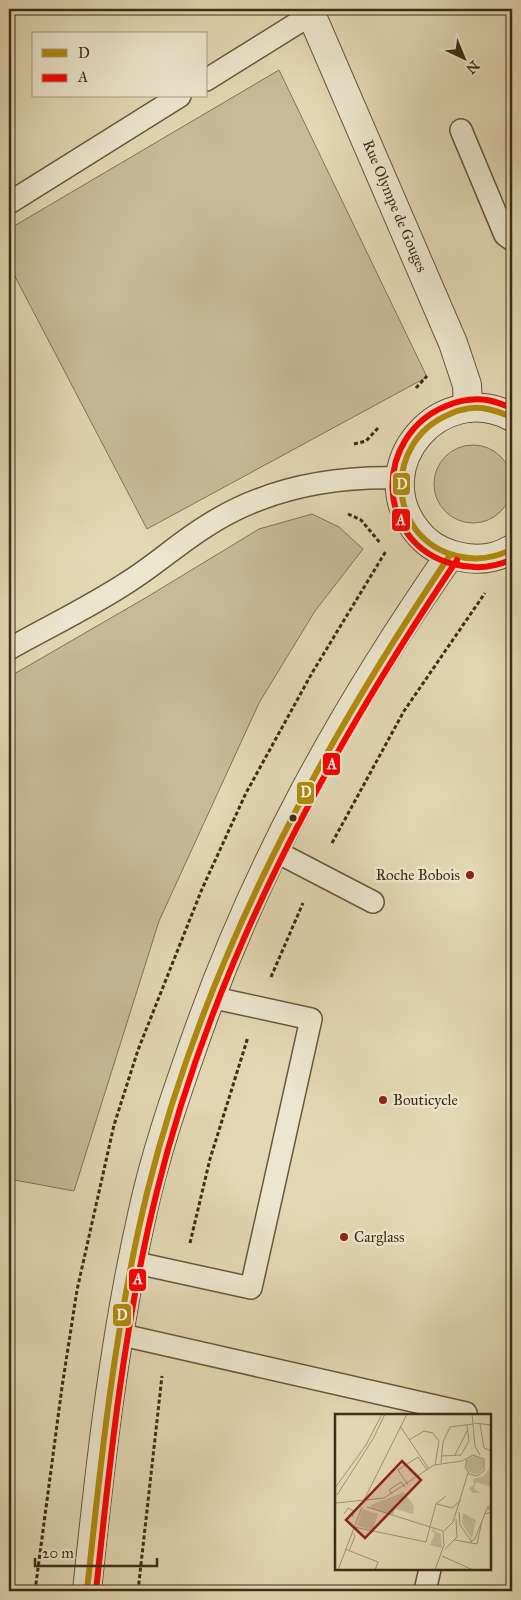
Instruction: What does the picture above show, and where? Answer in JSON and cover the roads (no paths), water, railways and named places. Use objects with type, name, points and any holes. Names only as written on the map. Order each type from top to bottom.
[{"type":"street","name":"Rue Olympe de Gouges","points":[[310,11],[450,336],[467,385],[468,408]]},
{"type":"street","points":[[512,417],[493,409],[468,408],[445,414],[425,426],[410,444],[405,455],[400,478],[402,502],[412,524],[428,543],[450,554],[473,559],[485,558],[512,549]]},
{"type":"street","points":[[87,1591],[105,1419],[118,1334],[142,1213],[163,1136],[210,997],[238,926],[273,850],[324,750],[363,684],[450,554]]},
{"type":"lane","points":[[208,79],[310,11]]},
{"type":"lane","points":[[9,203],[177,98]]},
{"type":"lane","points":[[461,130],[505,235],[512,240]]},
{"type":"lane","points":[[9,648],[122,586],[206,526],[253,502],[288,490],[323,482],[362,477],[400,478]]},
{"type":"lane","points":[[273,850],[374,902]]},
{"type":"lane","points":[[132,1262],[251,1288],[311,1019],[210,997]]},
{"type":"lane","points":[[118,1334],[466,1412],[466,1414]]},
{"type":"lane","points":[[425,1591],[430,1570]]},
{"type":"place","name":"Roche Bobois","points":[[470,875]]},
{"type":"place","name":"Bouticycle","points":[[383,1100]]},
{"type":"place","name":"Carglass","points":[[344,1237]]}]
